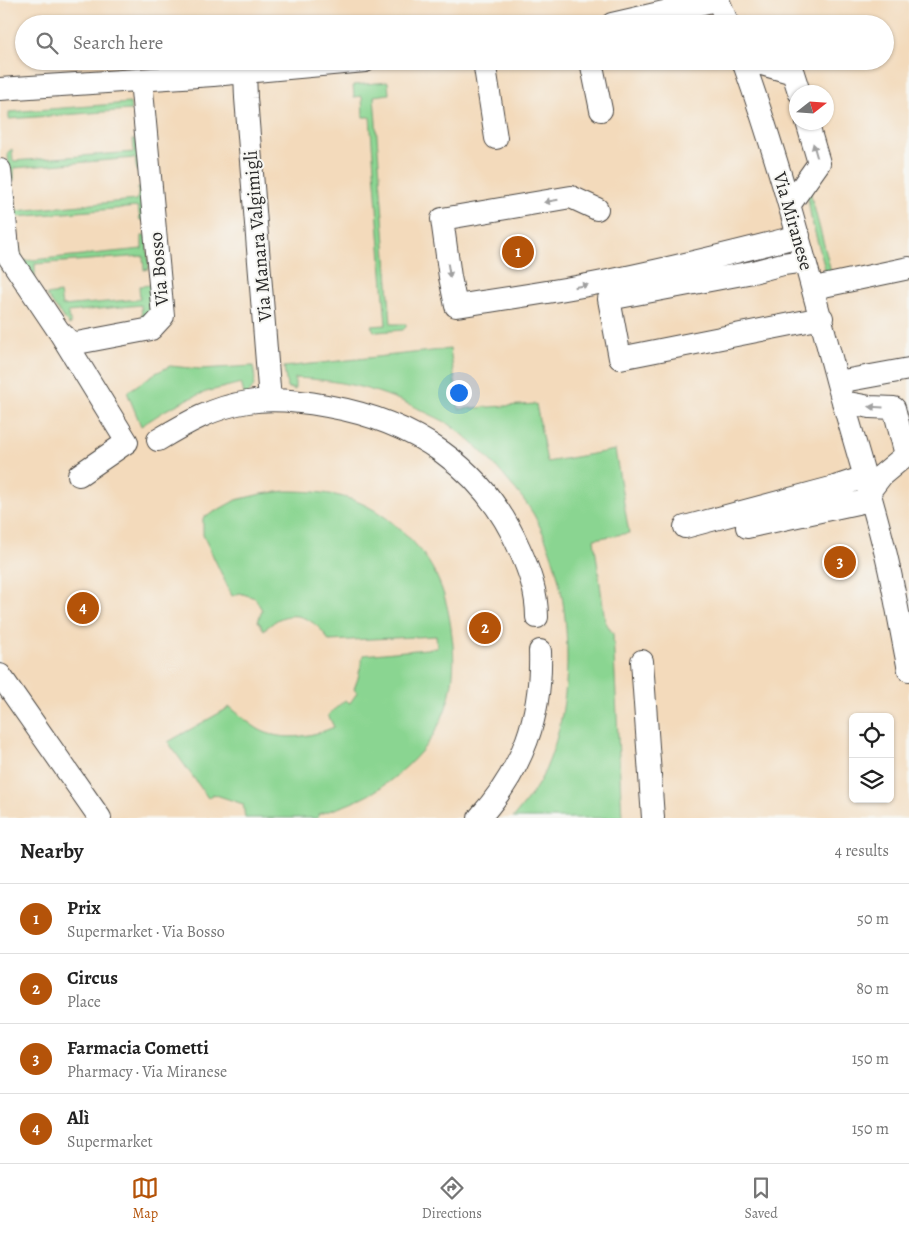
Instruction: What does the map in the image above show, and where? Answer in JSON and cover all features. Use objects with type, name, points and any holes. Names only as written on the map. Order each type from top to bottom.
[{"type":"street","points":[[651,15],[717,0],[724,15]]},
{"type":"street","points":[[0,89],[267,70]]},
{"type":"street","points":[[485,70],[496,138]]},
{"type":"street","points":[[593,70],[600,110]]},
{"type":"street","name":"Via Miranese","points":[[746,70],[790,204],[868,490],[903,604],[909,670]]},
{"type":"street","points":[[783,70],[793,73],[797,85]]},
{"type":"street","name":"Via Manara Valgimigli","points":[[245,72],[270,400]]},
{"type":"street","name":"Via Bosso","points":[[0,170],[9,257],[58,330],[70,342],[82,343],[152,329],[162,316],[141,80]]},
{"type":"street","points":[[790,204],[819,163],[809,130]]},
{"type":"street","points":[[597,209],[571,198],[442,219],[456,306],[615,280],[765,246],[798,236]]},
{"type":"street","points":[[805,261],[609,299],[620,358],[822,318]]},
{"type":"street","points":[[814,288],[909,268]]},
{"type":"street","points":[[58,330],[127,442],[79,475]]},
{"type":"street","points":[[841,392],[909,369]]},
{"type":"street","points":[[747,527],[868,490],[888,469],[906,455],[894,408],[870,407],[841,392]]},
{"type":"street","points":[[158,440],[199,416],[246,402],[270,400],[308,403],[366,414],[405,429],[441,451],[461,467],[489,496],[505,520],[531,576],[537,606],[537,617]]},
{"type":"street","points":[[686,527],[835,488],[868,490]]},
{"type":"street","points":[[479,818],[510,778],[529,736],[536,712],[540,675],[540,651]]},
{"type":"street","points":[[642,661],[654,818]]},
{"type":"street","points":[[0,675],[100,818]]},
{"type":"green space","points":[[388,82],[389,94],[374,96],[391,324],[406,324],[406,327],[403,330],[377,332],[371,326],[386,325],[370,117],[363,117],[362,96],[354,97],[353,85]]},
{"type":"green space","points":[[130,103],[131,110],[9,119],[9,112]]},
{"type":"green space","points":[[133,139],[136,140],[139,171],[137,172],[135,158],[14,168],[14,181],[9,178],[8,152],[12,149],[13,161],[134,152]]},
{"type":"green space","points":[[138,188],[142,188],[145,220],[140,220],[138,207],[16,217],[14,198],[16,211],[136,200]]},
{"type":"green space","points":[[810,191],[833,279],[828,280],[811,218],[807,192]]},
{"type":"green space","points":[[146,235],[149,269],[144,270],[143,256],[35,264],[35,278],[15,251],[19,248],[23,261],[142,249],[142,236]]},
{"type":"green space","points":[[151,285],[153,311],[149,316],[142,319],[141,305],[68,312],[71,324],[69,325],[46,295],[60,293],[62,306],[140,299],[139,286]]},
{"type":"green space","points":[[450,349],[459,409],[536,404],[547,462],[615,450],[629,533],[594,539],[605,621],[613,634],[622,818],[513,818],[537,786],[549,761],[558,732],[567,672],[567,638],[560,584],[542,532],[534,515],[522,498],[496,467],[465,437],[449,424],[409,404],[378,392],[330,381],[295,378],[295,390],[287,387],[284,367]]},
{"type":"green space","points":[[170,366],[200,369],[253,366],[254,383],[245,397],[241,383],[206,392],[166,410],[141,426],[127,392]]},
{"type":"green space","points":[[286,491],[327,494],[348,498],[374,510],[389,520],[419,548],[436,574],[446,603],[450,619],[453,650],[453,677],[448,703],[430,740],[407,766],[378,789],[353,802],[319,814],[318,818],[245,818],[243,804],[213,794],[208,798],[168,742],[230,707],[258,729],[276,736],[296,737],[334,727],[328,715],[345,700],[350,703],[357,693],[354,689],[363,655],[437,648],[436,636],[329,641],[314,623],[307,619],[293,616],[277,620],[264,630],[258,621],[262,610],[255,598],[240,593],[232,596],[203,535],[203,518],[236,500]]},
{"type":"place","name":"Prix","points":[[518,252]]},
{"type":"place","name":"Farmacia Cometti","points":[[840,562]]},
{"type":"place","name":"Alì","points":[[83,608]]},
{"type":"place","name":"Circus","points":[[485,628]]}]
